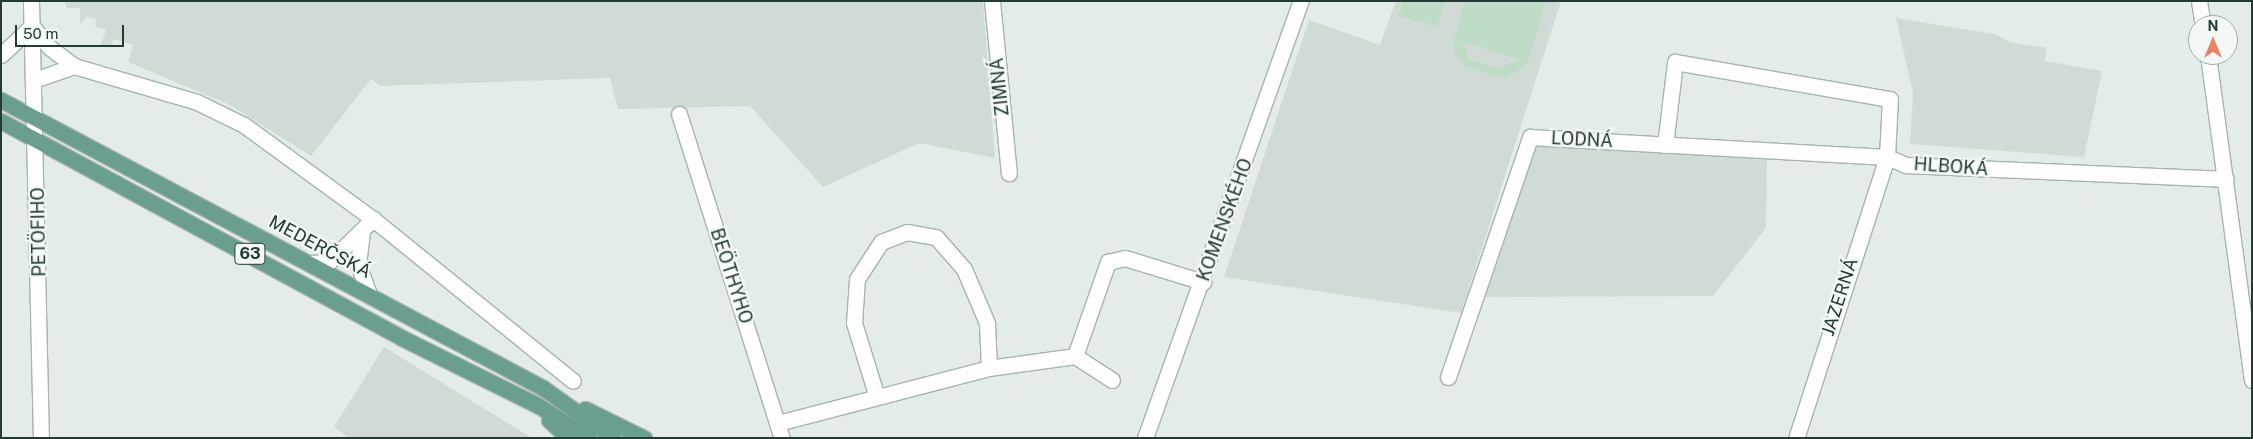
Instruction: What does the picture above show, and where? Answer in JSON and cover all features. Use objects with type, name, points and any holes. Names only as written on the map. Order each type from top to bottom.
[{"type":"main road","name":"MEDERČSKÁ","points":[[1,100],[370,294],[543,388],[613,438]]},
{"type":"main road","name":"63","points":[[1,121],[38,139],[506,392],[539,406],[589,438]]},
{"type":"main road","name":"63","points":[[543,388],[644,438]]},
{"type":"main road","points":[[506,392],[568,438]]},
{"type":"street","name":"PETÖFIHO","points":[[31,1],[38,139],[42,438]]},
{"type":"street","name":"ZIMNÁ","points":[[992,1],[1009,173]]},
{"type":"street","name":"KOMENSKÉHO","points":[[1145,438],[1203,282],[1301,1]]},
{"type":"street","points":[[2199,1],[2201,15]]},
{"type":"street","points":[[1,55],[32,26],[49,47],[74,66],[197,102],[244,125],[373,219],[573,380]]},
{"type":"street","points":[[1665,145],[1675,62],[1890,99],[1887,157]]},
{"type":"street","points":[[2209,65],[2252,380]]},
{"type":"street","points":[[34,80],[74,66]]},
{"type":"street","name":"BEÖTHYHO","points":[[679,114],[782,438]]},
{"type":"street","name":"LODNÁ","points":[[1448,377],[1530,138],[1887,157]]},
{"type":"street","name":"HLBOKÁ","points":[[1887,157],[1915,166],[2226,178]]},
{"type":"street","name":"JAZERNÁ","points":[[1796,438],[1887,157]]},
{"type":"street","points":[[310,263],[329,262],[362,232],[373,219]]},
{"type":"street","points":[[362,232],[358,264],[370,294]]},
{"type":"street","points":[[876,394],[854,323],[857,278],[881,242],[907,232],[936,237],[964,269],[987,323],[989,368]]},
{"type":"street","points":[[1076,356],[1108,262],[1125,258],[1203,282]]},
{"type":"street","points":[[778,423],[876,394],[989,368],[1076,356],[1112,380]]},
{"type":"shaded area","points":[[65,1],[983,1],[995,158],[919,143],[823,187],[750,106],[618,109],[610,78],[380,86],[371,79],[311,156],[228,104],[128,62],[133,45],[114,39],[110,48],[101,45],[106,30],[95,26],[96,19],[86,17],[80,26],[80,8],[66,8]]},
{"type":"shaded area","points":[[1396,1],[1561,1],[1461,313],[1224,277],[1309,20],[1380,45]]},
{"type":"shaded area","points":[[1896,18],[1995,34],[2010,42],[2047,48],[2045,61],[2102,71],[2084,157],[1910,144],[1913,93]]},
{"type":"shaded area","points":[[1537,145],[1767,159],[1766,228],[1713,296],[1484,297]]},
{"type":"shaded area","points":[[384,347],[532,438],[348,438],[334,427]]},
{"type":"green space","points":[[1403,1],[1445,1],[1437,27],[1399,16]]},
{"type":"green space","points":[[1465,1],[1546,1],[1528,62],[1513,74],[1497,77],[1465,65],[1455,54],[1454,40]],"holes":[[[1463,42],[1521,60],[1498,68],[1469,60]]]}]
